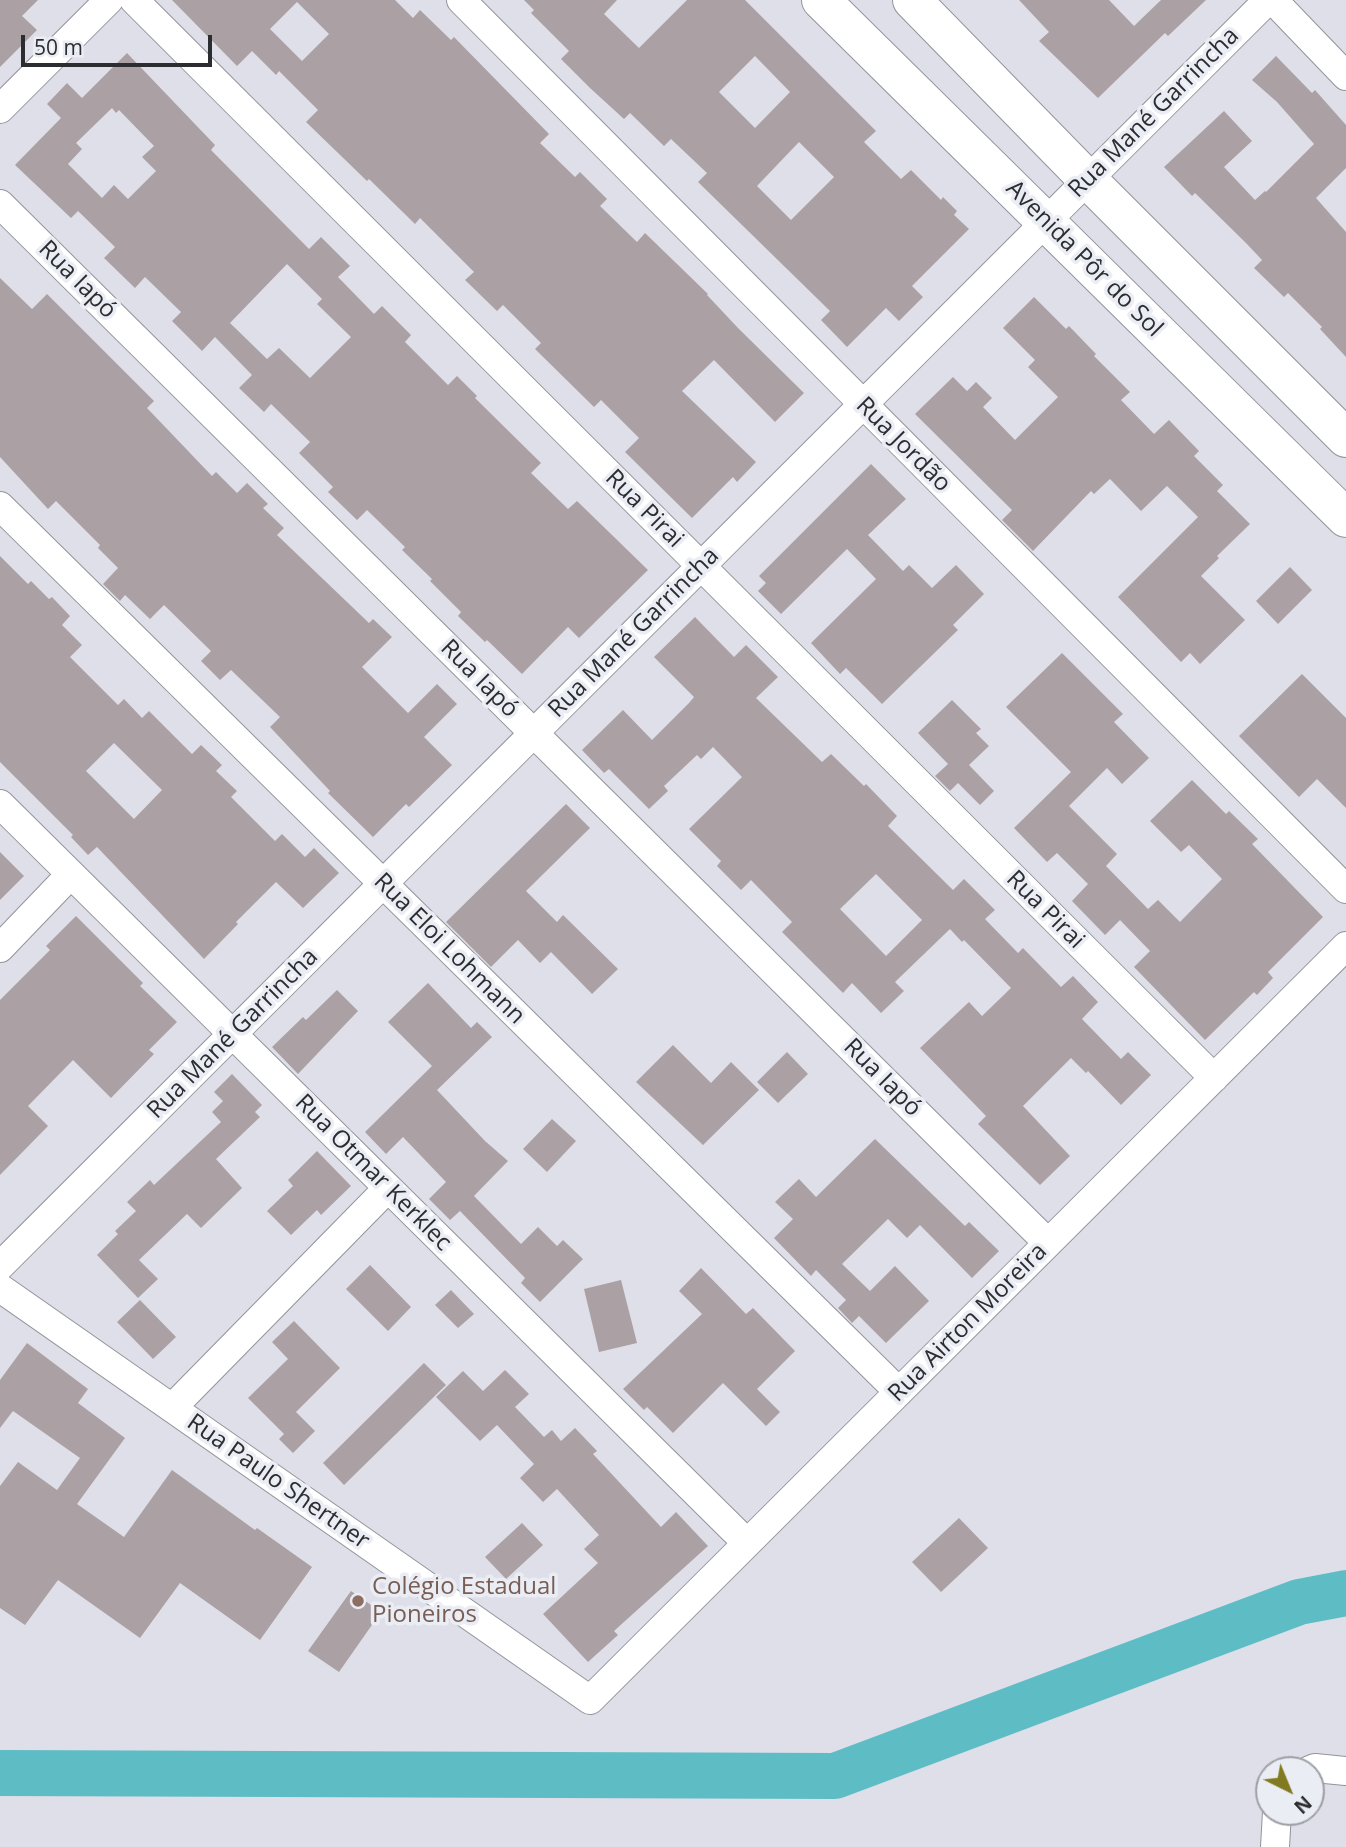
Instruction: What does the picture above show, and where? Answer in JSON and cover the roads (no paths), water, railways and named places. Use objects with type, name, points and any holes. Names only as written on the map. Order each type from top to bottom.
[{"type":"street","points":[[0,109],[109,0]]},
{"type":"street","name":"Rua Pirai","points":[[134,0],[1214,1078]]},
{"type":"street","name":"Rua Jordão","points":[[461,0],[1346,889]]},
{"type":"street","name":"Avenida Pôr do Sol","points":[[821,0],[1346,518]]},
{"type":"street","points":[[912,0],[1346,438]]},
{"type":"street","name":"Rua Mané Garrincha","points":[[0,1266],[1268,0]]},
{"type":"street","points":[[1273,0],[1346,76]]},
{"type":"street","name":"Rua Iapó","points":[[0,204],[1048,1242]]},
{"type":"street","name":"Rua Eloi Lohmann","points":[[0,506],[899,1392]]},
{"type":"street","name":"Rua Otmar Kerklec","points":[[0,804],[747,1543]]},
{"type":"street","points":[[0,948],[71,874]]},
{"type":"street","name":"Rua Airton Moreira","points":[[590,1700],[1346,946]]},
{"type":"street","points":[[172,1408],[388,1188]]},
{"type":"street","name":"Rua Paulo Shertner","points":[[0,1288],[590,1700]]},
{"type":"street","points":[[1325,1769],[1346,1770]]},
{"type":"street","points":[[1275,1847],[1276,1826]]},
{"type":"waterway","points":[[0,1773],[835,1776],[1299,1602],[1346,1593]]},
{"type":"place","name":"Colégio Estadual Pioneiros","points":[[358,1601]]}]
